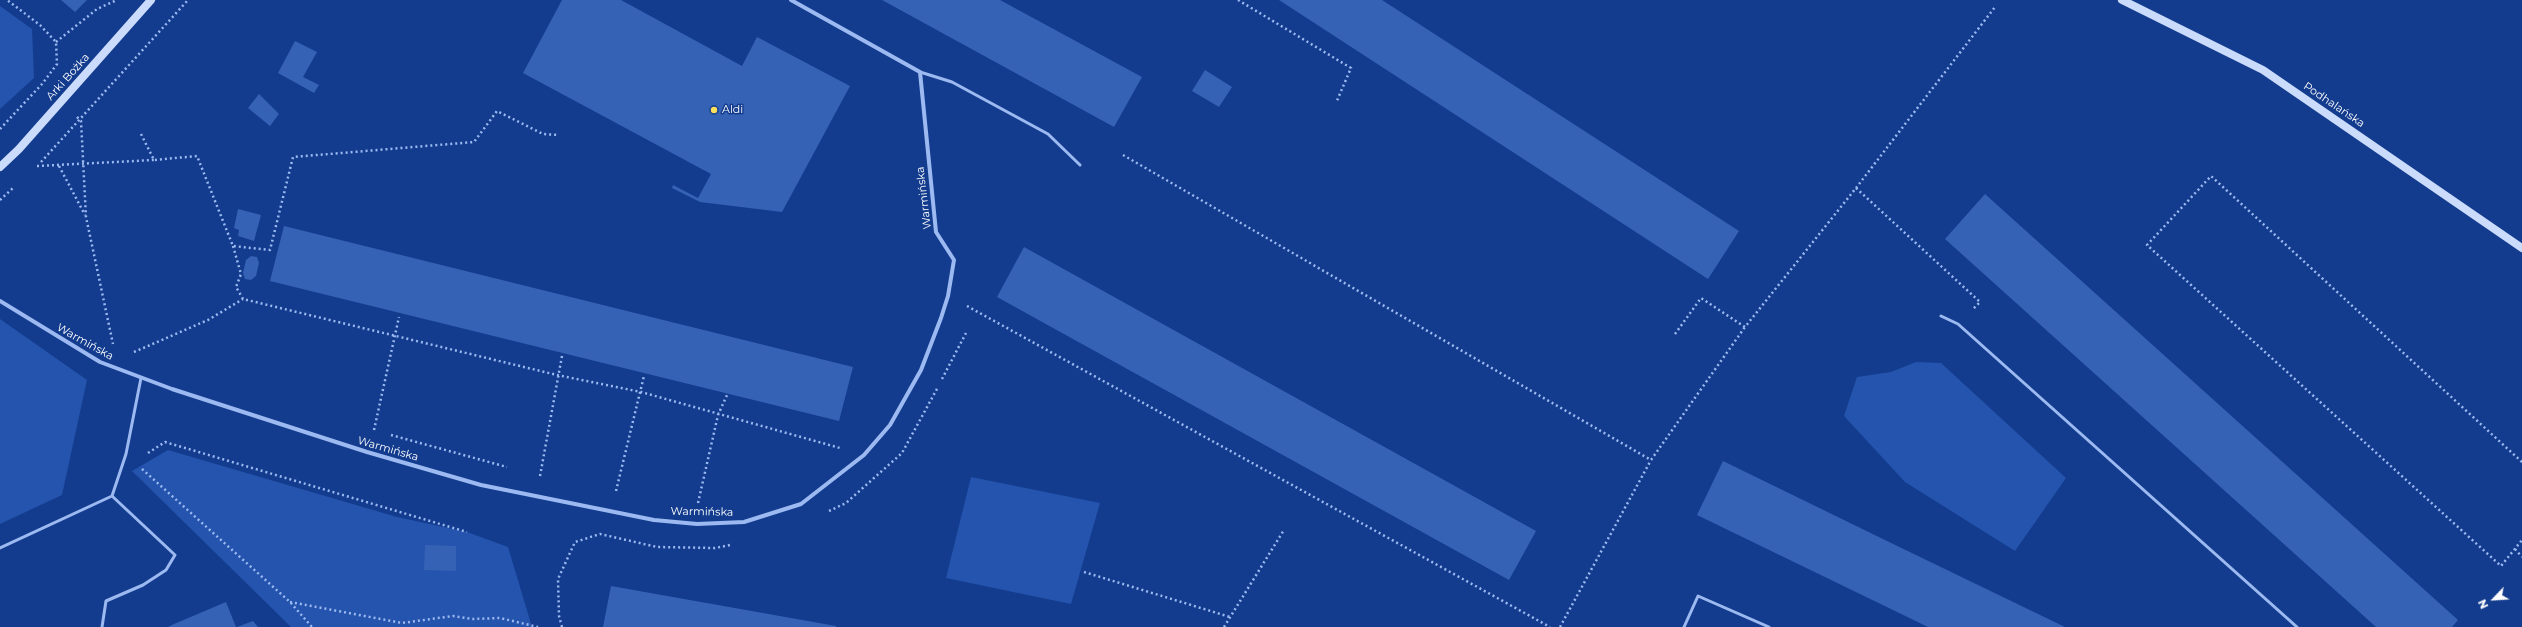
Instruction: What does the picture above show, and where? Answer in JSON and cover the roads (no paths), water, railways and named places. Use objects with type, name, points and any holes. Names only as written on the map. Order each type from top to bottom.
[{"type":"street","name":"Arki Bożka","points":[[0,167],[20,149],[151,0]]},
{"type":"street","points":[[791,0],[920,72]]},
{"type":"street","name":"Podhalańska","points":[[2122,0],[2263,70],[2522,248]]},
{"type":"street","name":"Warmińska","points":[[0,300],[100,362],[141,378],[367,452],[481,485],[654,520],[697,524],[744,522],[801,504],[864,455],[890,425],[921,370],[948,296],[954,260],[936,232],[920,72]]},
{"type":"lane","points":[[920,72],[952,82],[1048,134],[1080,165]]},
{"type":"lane","points":[[1942,316],[1958,324],[2296,627]]},
{"type":"lane","points":[[0,548],[112,496],[126,454],[141,378]]},
{"type":"lane","points":[[102,627],[106,600],[143,585],[166,570],[175,555],[112,496]]},
{"type":"lane","points":[[1684,627],[1698,596],[1769,627]]},
{"type":"place","name":"Aldi","points":[[714,110]]}]
